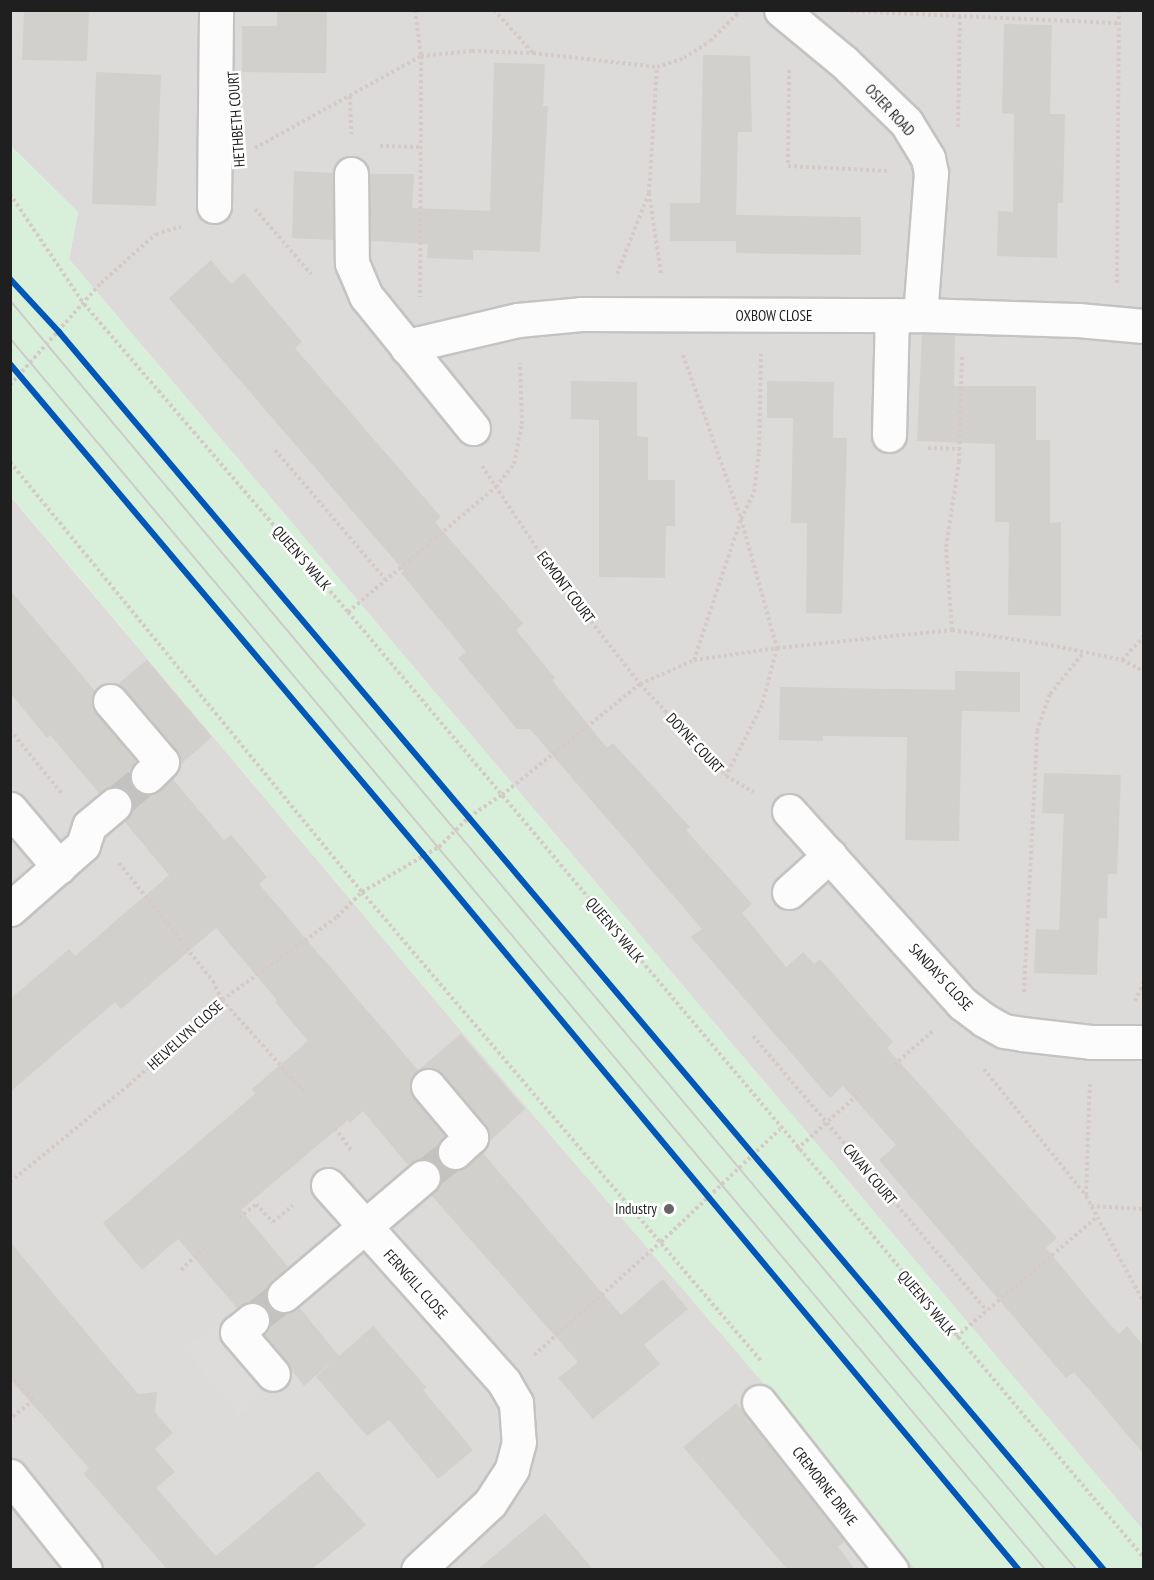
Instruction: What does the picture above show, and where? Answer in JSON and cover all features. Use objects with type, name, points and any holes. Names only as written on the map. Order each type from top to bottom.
[{"type":"street","name":"OSIER ROAD","points":[[786,14],[844,62],[906,122],[928,158],[931,173],[906,315],[889,435]]},
{"type":"street","name":"HETHBETH COURT","points":[[214,206],[216,22]]},
{"type":"street","points":[[351,174],[352,263],[366,296],[413,345],[473,428]]},
{"type":"street","name":"OXBOW CLOSE","points":[[413,345],[519,320],[603,314],[906,315],[1130,324]]},
{"type":"street","points":[[110,701],[162,762],[148,776]]},
{"type":"street","points":[[10,909],[59,867],[114,806]]},
{"type":"street","points":[[10,809],[59,867]]},
{"type":"street","name":"SANDAYS CLOSE","points":[[789,811],[963,1004],[1004,1031],[1091,1042],[1143,1042]]},
{"type":"street","points":[[789,892],[830,855]]},
{"type":"street","points":[[428,1086],[471,1137],[455,1152]]},
{"type":"street","points":[[284,1295],[366,1228],[423,1177]]},
{"type":"street","name":"FERNGILL CLOSE","points":[[328,1185],[504,1382],[516,1403],[519,1418],[519,1442],[512,1469],[490,1503],[418,1569]]},
{"type":"street","points":[[252,1320],[237,1332],[273,1374]]},
{"type":"street","name":"CREMORNE DRIVE","points":[[759,1402],[891,1569]]},
{"type":"street","points":[[16,1494],[85,1569]]},
{"type":"path","points":[[413,345],[421,147],[421,56],[415,10]]},
{"type":"path","points":[[494,10],[533,53]]},
{"type":"path","points":[[246,153],[421,56],[472,51],[533,53],[657,67],[684,58],[710,41],[741,10]]},
{"type":"path","points":[[1119,10],[1130,324]]},
{"type":"path","points":[[846,11],[1119,24]]},
{"type":"path","points":[[786,14],[788,166],[931,173],[950,165],[957,151],[960,16]]},
{"type":"path","points":[[657,67],[649,193],[667,314],[708,419],[741,519],[777,648],[762,705],[726,776]]},
{"type":"path","points":[[375,145],[421,147]]},
{"type":"path","points":[[603,314],[627,243],[649,193]]},
{"type":"path","points":[[254,207],[312,275]]},
{"type":"path","points":[[10,385],[101,283],[149,240]]},
{"type":"path","points":[[694,660],[741,519],[754,492],[759,452],[761,316]]},
{"type":"path","points":[[952,630],[946,547],[959,462],[963,318]]},
{"type":"path","points":[[348,612],[496,487],[514,464],[522,424],[519,320]]},
{"type":"path","points":[[275,450],[385,579]]},
{"type":"path","points":[[10,462],[362,892],[768,1369]]},
{"type":"path","points":[[1122,660],[1143,636]]},
{"type":"path","points":[[1022,1035],[1037,731],[1050,694],[1084,652]]},
{"type":"path","points":[[222,1000],[306,1094]]},
{"type":"path","points":[[894,1065],[935,1029]]},
{"type":"path","points":[[1086,1196],[1091,1042]]},
{"type":"path","points":[[979,1062],[1086,1196],[1143,1303]]},
{"type":"path","points":[[797,1149],[861,1092]]},
{"type":"path","points":[[504,1382],[661,1242],[780,1129]]},
{"type":"path","points":[[239,1218],[256,1204],[273,1222],[298,1200]]},
{"type":"path","points":[[1091,1206],[1143,1209]]},
{"type":"path","points":[[956,1337],[1097,1217]]},
{"type":"path","points":[[180,1270],[205,1247]]},
{"type":"path","points":[[10,1375],[34,1400],[10,1419]]},
{"type":"shaded area","points":[[10,11],[1143,11],[1143,1530],[69,259],[78,212],[11,146]]},
{"type":"shaded area","points":[[10,496],[451,1019],[766,1386],[915,1569],[11,1569]]},
{"type":"shaded area","points":[[241,1312],[288,1366],[239,1416],[183,1347]]},
{"type":"green space","points":[[10,146],[78,212],[69,259],[1143,1530],[1143,1569],[915,1569],[766,1386],[451,1019],[11,496]]},
{"type":"building","points":[[24,10],[89,10],[87,61],[22,60]]},
{"type":"building","points":[[277,10],[327,10],[326,73],[242,72],[242,26],[277,26]]},
{"type":"building","points":[[1004,24],[1052,25],[1050,114],[1065,114],[1063,203],[1058,203],[1057,258],[997,256],[998,211],[1013,212],[1014,114],[1002,113]]},
{"type":"building","points":[[703,55],[750,56],[752,132],[738,132],[736,215],[861,217],[861,255],[736,253],[736,241],[670,241],[670,203],[700,203]]},
{"type":"building","points":[[494,63],[545,64],[543,106],[548,106],[540,252],[473,250],[473,260],[427,258],[428,244],[371,241],[370,174],[414,174],[412,208],[490,211]]},
{"type":"building","points":[[96,72],[161,75],[156,206],[92,204]]},
{"type":"building","points":[[294,171],[333,173],[333,240],[292,238]]},
{"type":"building","points":[[211,260],[231,284],[244,273],[302,342],[295,348],[441,517],[435,522],[523,623],[516,630],[555,678],[552,680],[607,748],[613,743],[690,827],[686,830],[752,904],[742,913],[786,967],[803,952],[814,964],[820,959],[893,1042],[887,1048],[1057,1238],[1046,1248],[1105,1319],[1119,1334],[1127,1326],[1143,1345],[1143,1453],[1074,1372],[1066,1378],[879,1160],[896,1145],[843,1086],[830,1098],[691,937],[702,929],[530,729],[517,729],[458,658],[466,652],[401,573],[404,571],[169,298]]},
{"type":"building","points":[[922,334],[955,335],[954,386],[1036,386],[1036,440],[1050,440],[1050,523],[1061,522],[1061,616],[1008,615],[1009,522],[995,522],[995,444],[917,441]]},
{"type":"building","points":[[571,381],[637,382],[637,436],[648,437],[648,480],[675,480],[675,526],[666,526],[665,578],[599,577],[599,420],[571,419]]},
{"type":"building","points":[[767,381],[834,382],[833,438],[847,438],[842,614],[806,613],[807,523],[791,523],[793,418],[767,418]]},
{"type":"building","points":[[10,590],[95,691],[92,704],[95,713],[136,761],[130,772],[130,781],[134,789],[143,794],[153,794],[172,778],[224,840],[231,835],[267,877],[259,884],[418,1070],[411,1079],[410,1090],[445,1135],[437,1147],[437,1157],[442,1165],[450,1170],[460,1170],[482,1152],[621,1315],[663,1279],[688,1309],[644,1345],[660,1364],[593,1419],[558,1378],[578,1362],[431,1195],[441,1183],[438,1165],[430,1160],[420,1159],[408,1165],[363,1111],[350,1123],[348,1120],[241,1210],[288,1267],[267,1288],[266,1299],[270,1308],[277,1312],[287,1313],[299,1307],[339,1356],[373,1326],[426,1387],[423,1390],[473,1450],[438,1479],[389,1420],[367,1436],[316,1377],[335,1359],[304,1386],[264,1335],[270,1326],[271,1318],[266,1308],[258,1302],[250,1301],[237,1308],[178,1239],[142,1270],[103,1223],[255,1094],[252,1089],[308,1041],[275,1002],[277,1000],[216,928],[121,1009],[115,1002],[10,1092],[10,999],[69,949],[75,956],[169,875],[124,821],[132,811],[132,801],[128,793],[120,787],[111,787],[99,793],[50,735],[47,738],[10,693]]},
{"type":"building","points":[[147,660],[212,737],[180,765],[176,750],[118,684]]},
{"type":"building","points":[[955,671],[1020,672],[1020,712],[962,711],[959,841],[905,840],[907,737],[823,736],[823,741],[779,740],[780,687],[955,690]]},
{"type":"building","points":[[1044,773],[1121,775],[1117,874],[1108,874],[1107,918],[1099,918],[1097,975],[1034,973],[1036,929],[1059,930],[1064,814],[1042,813]]},
{"type":"building","points":[[461,1034],[525,1109],[489,1142],[489,1133],[485,1125],[442,1074],[434,1068],[418,1070]]},
{"type":"building","points":[[10,1242],[138,1394],[157,1392],[155,1412],[173,1433],[155,1449],[175,1472],[156,1488],[216,1556],[318,1471],[366,1525],[312,1569],[167,1569],[84,1474],[89,1468],[10,1379]]},
{"type":"building","points":[[736,1403],[845,1541],[838,1547],[855,1569],[787,1569],[683,1447]]},
{"type":"building","points":[[545,1513],[593,1569],[478,1569]]},
{"type":"tunnel","points":[[114,805],[148,776]]},
{"type":"tunnel","points":[[423,1177],[455,1152]]},
{"type":"tunnel","points":[[252,1320],[284,1295]]},
{"type":"tram line","points":[[10,300],[1077,1570]]},
{"type":"tram line","points":[[10,338],[1046,1570]]},
{"type":"cycle path","points":[[10,279],[59,332],[1104,1570]]},
{"type":"cycle path","points":[[10,364],[423,854],[1019,1570]]},
{"type":"place","name":"Industry","points":[[669,1209]]}]
